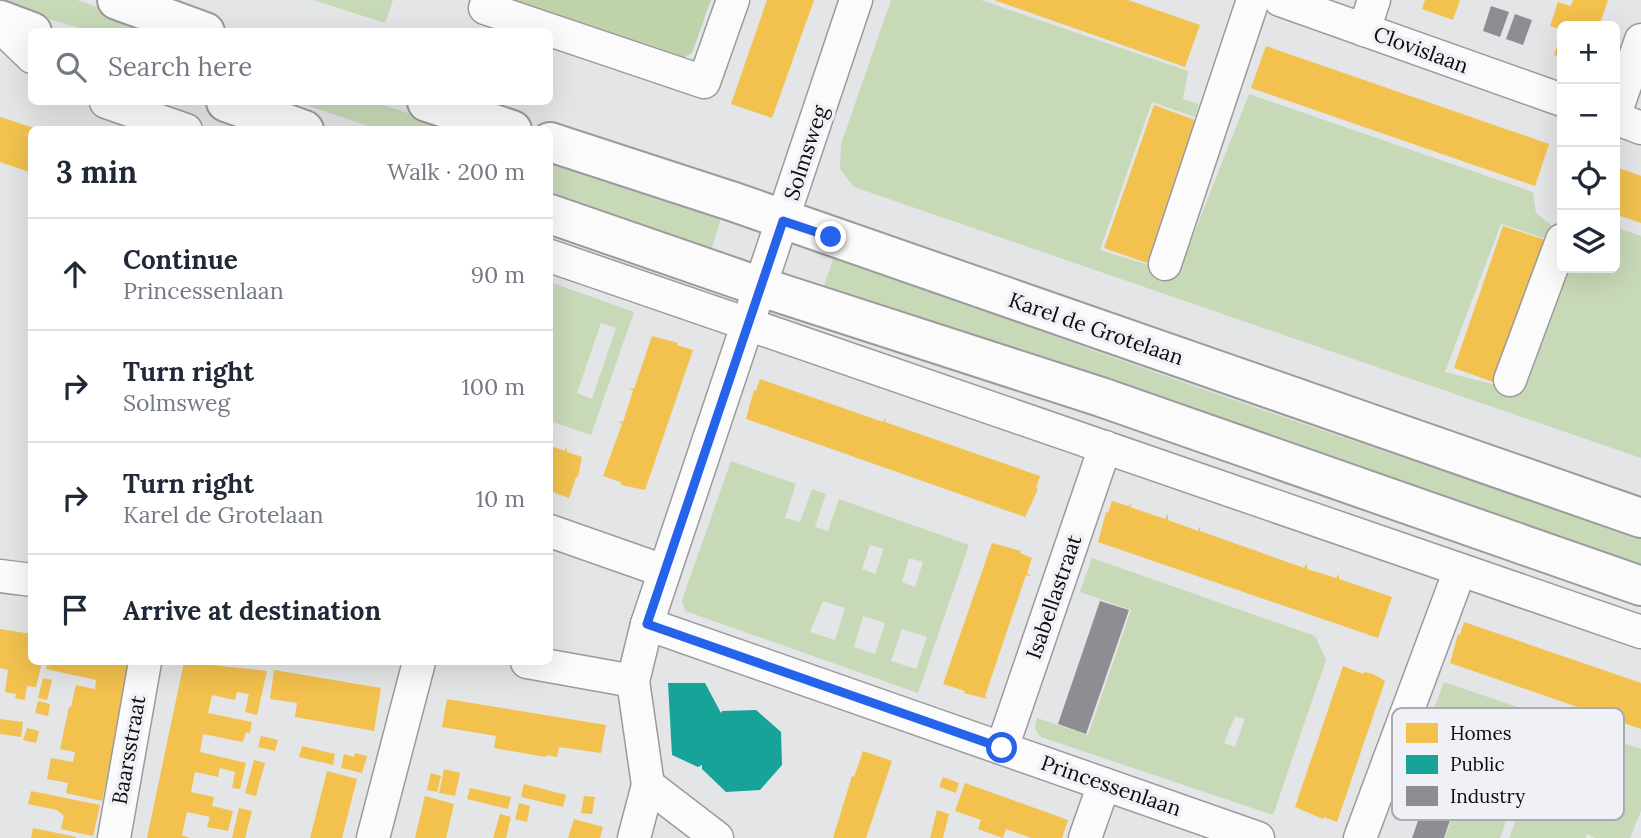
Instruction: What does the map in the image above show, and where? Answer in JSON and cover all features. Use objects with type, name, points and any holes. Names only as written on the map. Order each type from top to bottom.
[{"type":"main road","points":[[117,0],[194,28]]},
{"type":"main road","points":[[0,20],[28,30]]},
{"type":"main road","points":[[234,105],[293,126]]},
{"type":"main road","points":[[436,105],[500,126]]},
{"type":"main road","name":"Karel de Grotelaan","points":[[553,143],[734,202],[1641,518]]},
{"type":"main road","points":[[553,215],[761,287],[1101,397],[1641,586]]},
{"type":"street","points":[[488,0],[485,8],[544,28]]},
{"type":"street","points":[[553,31],[704,82],[733,0]]},
{"type":"street","name":"Solmsweg","points":[[633,681],[664,571],[856,0]]},
{"type":"street","points":[[1165,264],[1253,0]]},
{"type":"street","name":"Clovislaan","points":[[1280,0],[1557,98]]},
{"type":"street","points":[[1364,30],[1374,0]]},
{"type":"street","points":[[0,26],[28,53]]},
{"type":"street","points":[[1620,101],[1641,40]]},
{"type":"street","points":[[115,105],[175,126]]},
{"type":"street","points":[[1620,118],[1641,128]]},
{"type":"street","points":[[1510,380],[1557,253]]},
{"type":"street","points":[[553,257],[1641,632]]},
{"type":"street","name":"Isabellastraat","points":[[1002,748],[1105,447]]},
{"type":"street","points":[[553,532],[664,571]]},
{"type":"street","points":[[1409,708],[1460,570]]},
{"type":"street","points":[[0,576],[28,580]]},
{"type":"street","name":"Princessenlaan","points":[[647,624],[1258,838]]},
{"type":"street","name":"Baarsstraat","points":[[114,838],[144,665]]},
{"type":"street","points":[[373,838],[418,665]]},
{"type":"street","points":[[544,665],[633,681],[648,785],[634,838]]},
{"type":"street","points":[[1360,838],[1392,752]]},
{"type":"street","points":[[1085,838],[1104,784]]},
{"type":"street","points":[[648,785],[717,838]]},
{"type":"green space","points":[[0,0],[77,0],[160,28],[79,28],[0,4]]},
{"type":"green space","points":[[313,0],[393,0],[385,23]]},
{"type":"green space","points":[[506,0],[711,0],[692,53],[672,64]]},
{"type":"green space","points":[[891,0],[981,0],[1188,71],[1183,99],[1199,104],[1195,117],[1152,102],[1100,250],[1178,274],[1249,94],[1533,192],[1536,213],[1551,225],[1546,239],[1501,224],[1445,372],[1519,391],[1561,273],[1620,273],[1620,229],[1641,236],[1641,458],[854,187],[840,169],[841,144]]},
{"type":"green space","points":[[306,105],[383,105],[448,126],[368,126]]},
{"type":"green space","points":[[553,161],[722,215],[711,251],[553,193]]},
{"type":"green space","points":[[835,254],[1236,401],[1641,536],[1641,572],[822,291]]},
{"type":"green space","points":[[553,283],[634,312],[591,435],[553,422]],"holes":[[[601,323],[616,328],[592,399],[577,393]]]},
{"type":"green space","points":[[731,461],[796,484],[785,518],[800,522],[812,489],[826,494],[815,527],[828,531],[839,499],[969,545],[918,693],[685,611],[682,600]],"holes":[[[870,545],[884,549],[875,574],[862,569]],[[909,558],[923,562],[915,587],[902,582]],[[823,601],[845,608],[835,640],[810,632]],[[863,616],[885,623],[875,654],[854,647]],[[902,629],[927,637],[916,669],[891,661]]]},
{"type":"green space","points":[[1092,558],[1315,636],[1326,660],[1273,815],[1039,735],[1035,728],[1037,718],[1088,735],[1131,610],[1080,592]],"holes":[[[1235,716],[1245,719],[1235,747],[1224,743]]]},
{"type":"green space","points":[[1444,682],[1520,708],[1434,708]]},
{"type":"green space","points":[[1624,743],[1641,749],[1641,811],[1630,838],[1595,838],[1587,834],[1586,838],[1509,838],[1516,820],[1624,820]]},
{"type":"green space","points":[[1452,820],[1507,820],[1500,838],[1445,838]]},
{"type":"building: Homes","points":[[767,0],[814,0],[772,118],[731,104]]},
{"type":"building: Homes","points":[[994,0],[1128,0],[1200,25],[1185,67]]},
{"type":"building: Homes","points":[[1425,0],[1460,0],[1453,20],[1422,9]]},
{"type":"building: Homes","points":[[1573,0],[1608,0],[1601,21],[1557,21],[1557,28],[1550,26],[1558,2],[1571,6]]},
{"type":"building: Homes","points":[[1266,46],[1549,144],[1535,186],[1251,88]]},
{"type":"building: Homes","points":[[1154,105],[1195,120],[1147,263],[1104,248]]},
{"type":"building: Homes","points":[[0,117],[28,126],[28,172],[0,162]]},
{"type":"building: Homes","points":[[1620,168],[1641,176],[1641,223],[1620,216]]},
{"type":"building: Homes","points":[[1503,226],[1545,240],[1496,383],[1454,368]]},
{"type":"building: Homes","points":[[652,336],[693,350],[645,490],[621,485],[621,482],[603,476],[622,424],[618,421],[623,422],[633,391],[629,388],[634,389]]},
{"type":"building: Homes","points":[[760,379],[883,422],[886,417],[885,422],[1040,476],[1036,488],[1038,489],[1025,517],[746,419]]},
{"type":"building: Homes","points":[[567,446],[567,452],[582,457],[578,477],[569,498],[553,492],[553,447],[565,451]]},
{"type":"building: Homes","points":[[1112,501],[1128,506],[1132,503],[1130,507],[1165,519],[1168,514],[1168,520],[1198,531],[1200,526],[1200,531],[1304,568],[1307,563],[1307,569],[1336,578],[1339,574],[1339,579],[1392,597],[1378,638],[1098,542],[1106,512],[1108,513]]},
{"type":"building: Homes","points":[[992,543],[1021,551],[1020,553],[1032,558],[1027,573],[1032,576],[1026,575],[985,696],[988,699],[943,684]]},
{"type":"building: Homes","points":[[1464,622],[1641,683],[1641,729],[1624,723],[1624,708],[1580,708],[1450,663],[1458,634],[1460,635]]},
{"type":"building: Homes","points":[[0,629],[28,633],[28,665],[41,665],[36,687],[27,686],[25,700],[15,698],[16,694],[5,692],[8,670],[0,668]]},
{"type":"building: Homes","points":[[47,665],[131,665],[102,801],[66,793],[68,783],[47,779],[51,758],[73,762],[75,752],[60,749],[69,707],[76,685],[95,689],[96,680],[46,669]]},
{"type":"building: Homes","points":[[183,665],[267,671],[257,715],[245,712],[249,694],[237,692],[235,700],[212,695],[208,713],[252,722],[250,733],[246,732],[243,742],[203,734],[200,752],[246,763],[240,789],[232,788],[235,772],[220,768],[218,777],[195,772],[191,792],[214,797],[212,806],[233,811],[228,831],[207,827],[210,817],[187,812],[182,835],[190,838],[147,838]]},
{"type":"building: Homes","points":[[1343,666],[1363,674],[1373,674],[1385,681],[1337,822],[1295,807]]},
{"type":"building: Homes","points":[[274,670],[381,688],[374,731],[295,717],[297,703],[270,699]]},
{"type":"building: Homes","points":[[43,678],[52,680],[47,700],[38,698]]},
{"type":"building: Homes","points":[[447,699],[606,725],[601,753],[559,747],[557,757],[546,757],[494,748],[496,736],[442,727]]},
{"type":"building: Homes","points":[[38,701],[50,704],[48,716],[35,713]]},
{"type":"building: Homes","points":[[0,719],[23,722],[21,737],[0,734]]},
{"type":"building: Homes","points":[[27,728],[39,731],[36,743],[23,740]]},
{"type":"building: Homes","points":[[261,736],[278,740],[275,751],[258,747]]},
{"type":"building: Homes","points":[[302,746],[335,754],[333,765],[299,757]]},
{"type":"building: Homes","points":[[863,751],[892,761],[866,838],[833,838],[852,776],[854,777]]},
{"type":"building: Homes","points":[[355,753],[367,756],[362,773],[341,768],[344,754],[354,757]]},
{"type":"building: Homes","points":[[254,760],[265,763],[256,796],[245,793]]},
{"type":"building: Homes","points":[[444,769],[460,773],[455,796],[439,793]]},
{"type":"building: Homes","points":[[327,771],[357,779],[342,838],[310,838]]},
{"type":"building: Homes","points":[[431,773],[441,776],[437,792],[427,790]]},
{"type":"building: Homes","points":[[943,777],[959,783],[956,793],[939,787]]},
{"type":"building: Homes","points":[[965,783],[1068,820],[1062,838],[1032,838],[1006,829],[1003,838],[978,829],[981,820],[955,811]]},
{"type":"building: Homes","points":[[524,784],[566,795],[563,807],[521,797]]},
{"type":"building: Homes","points":[[470,788],[511,797],[508,809],[467,799]]},
{"type":"building: Homes","points":[[31,791],[100,805],[93,836],[61,829],[64,816],[57,810],[28,804]]},
{"type":"building: Homes","points":[[425,796],[454,804],[446,838],[415,838]]},
{"type":"building: Homes","points":[[584,796],[595,797],[592,814],[581,813]]},
{"type":"building: Homes","points":[[519,803],[530,806],[527,822],[515,819]]},
{"type":"building: Homes","points":[[239,808],[252,811],[245,838],[232,838]]},
{"type":"building: Homes","points":[[937,810],[949,814],[943,838],[930,838]]},
{"type":"building: Homes","points":[[500,814],[511,817],[506,838],[493,838]]},
{"type":"building: Homes","points":[[574,819],[603,827],[600,838],[568,838]]},
{"type":"building: Homes","points":[[33,828],[76,837],[76,838],[31,838]]},
{"type":"building: Public","points":[[668,683],[705,683],[721,713],[756,710],[781,732],[782,765],[760,790],[726,792],[702,769],[702,765],[698,767],[672,755]]},
{"type":"building: Industry","points":[[1491,6],[1509,12],[1500,37],[1483,31]]},
{"type":"building: Industry","points":[[1515,14],[1532,20],[1523,45],[1506,39]]},
{"type":"building: Industry","points":[[1100,601],[1129,610],[1086,734],[1058,724]]},
{"type":"building: Industry","points":[[1418,820],[1450,820],[1444,838],[1412,838]]},
{"type":"route","points":[[831,237],[783,221],[647,624],[1002,748]]}]
